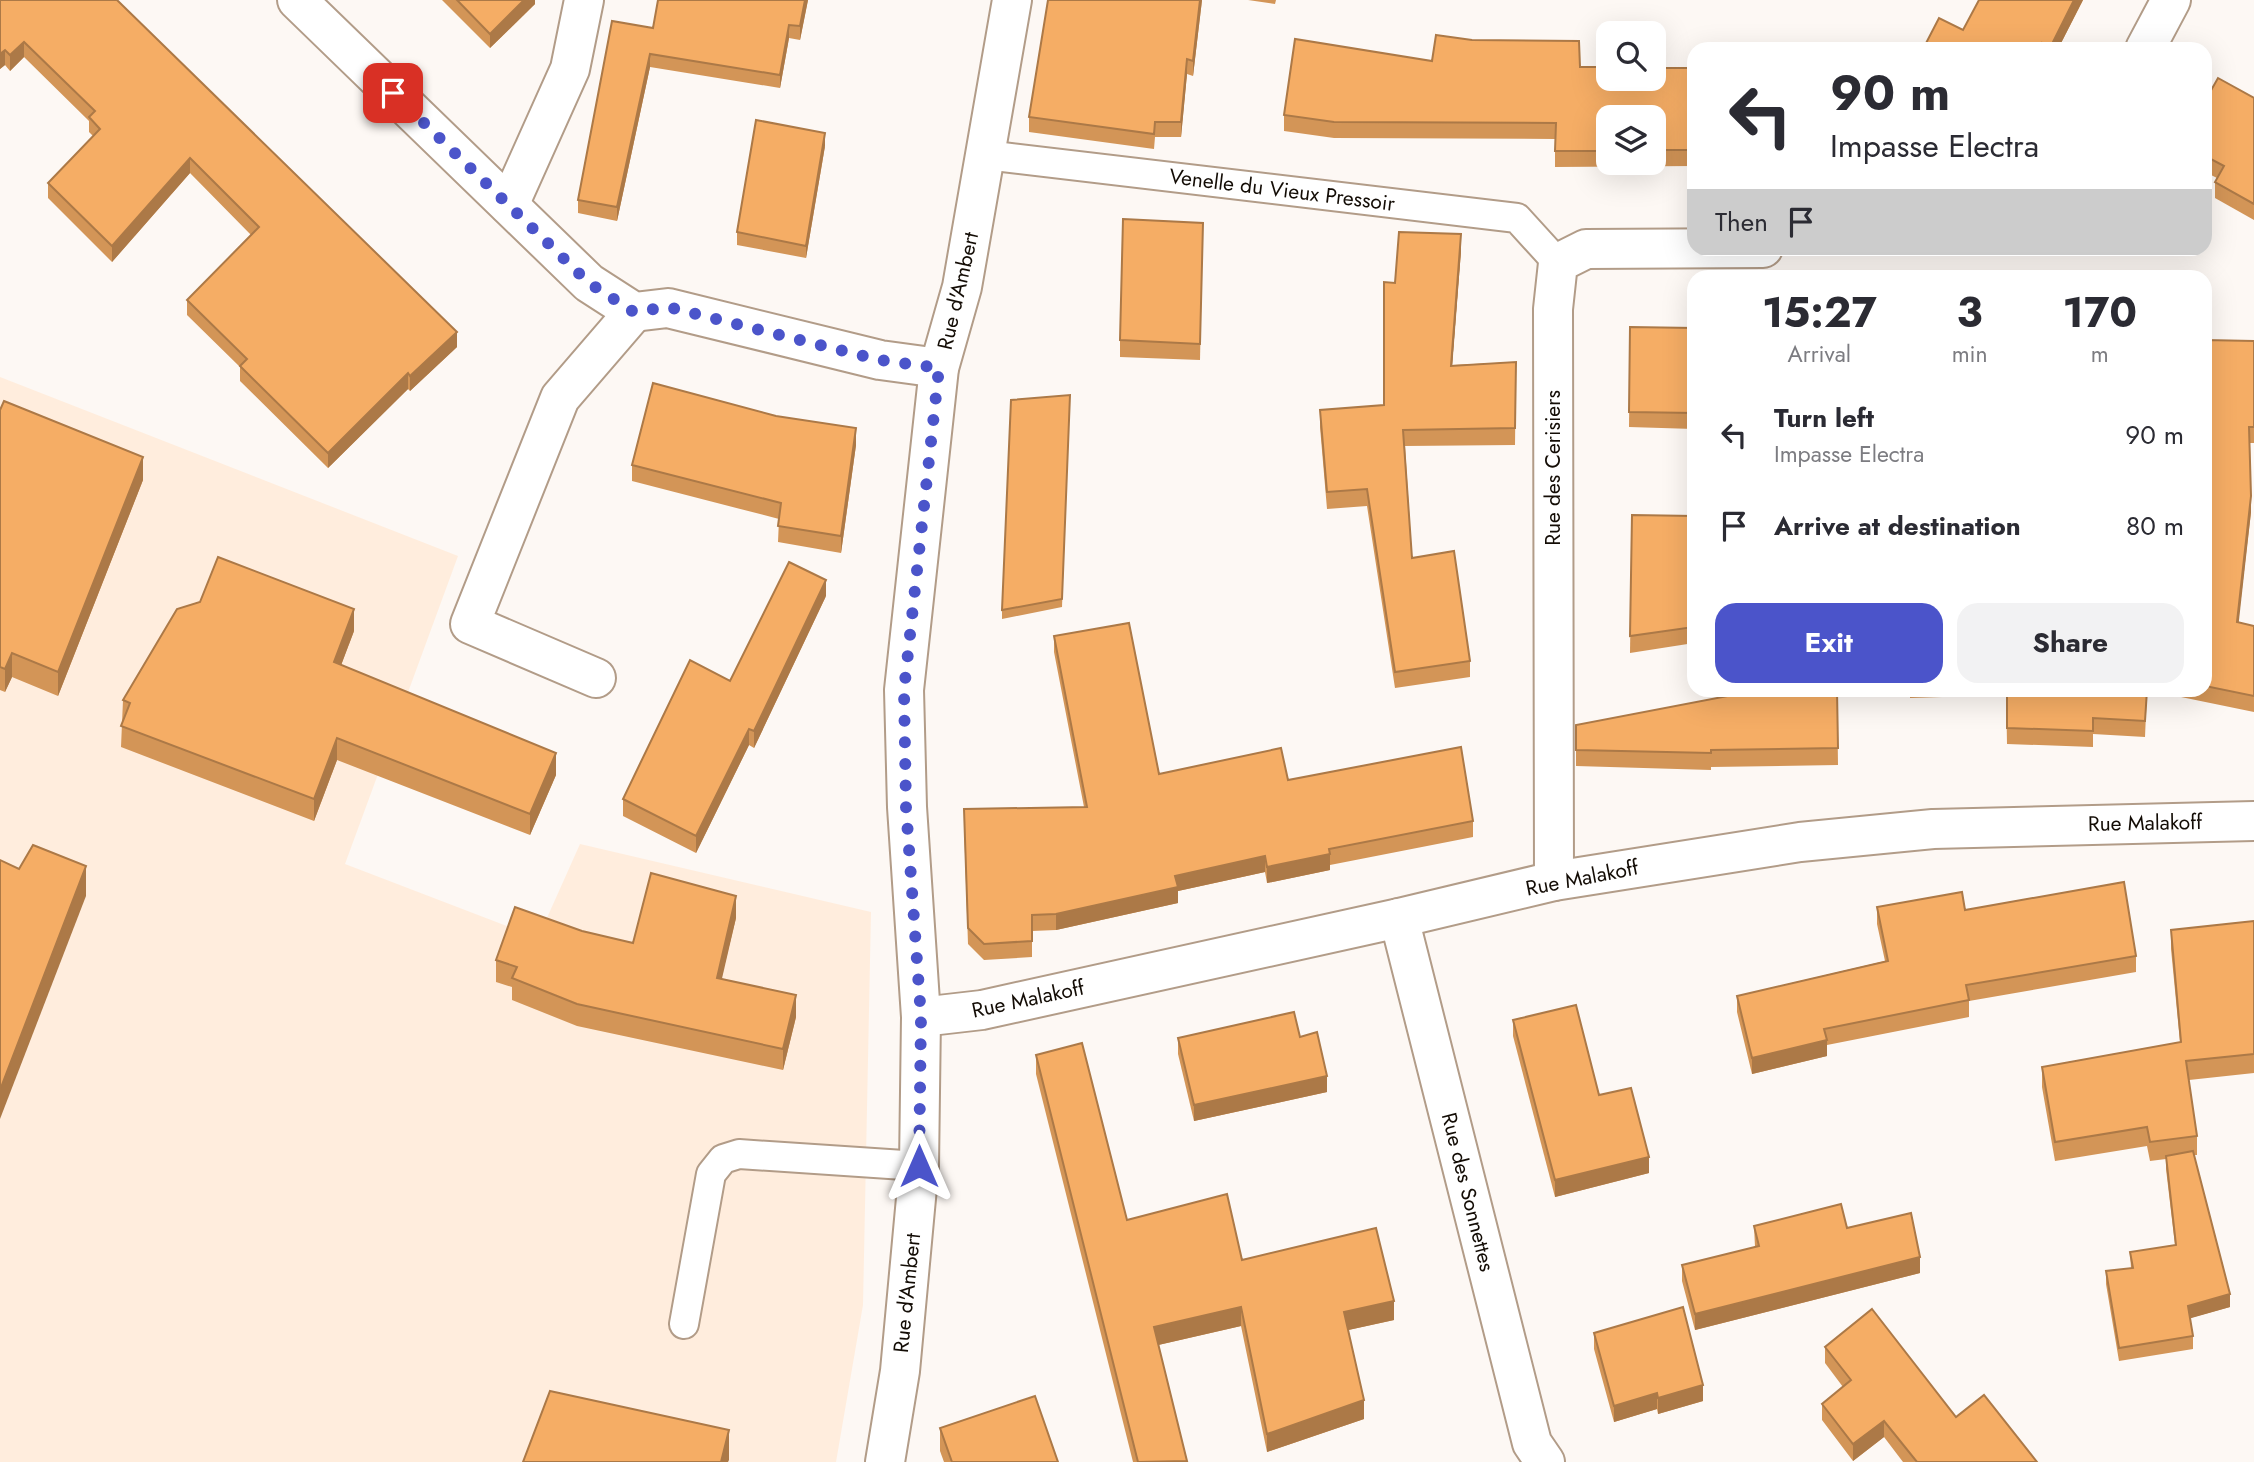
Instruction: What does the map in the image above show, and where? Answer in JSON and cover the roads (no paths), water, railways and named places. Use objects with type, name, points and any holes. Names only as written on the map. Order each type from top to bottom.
[{"type":"street","points":[[297,0],[589,283],[634,312],[668,307],[880,360],[939,368]]},
{"type":"street","points":[[509,205],[570,69],[584,0]]},
{"type":"street","name":"Rue d'Ambert","points":[[885,1462],[900,1371],[919,1166],[921,1017],[906,807],[904,690],[939,368],[962,287],[1012,0]]},
{"type":"street","points":[[2149,42],[2171,0]]},
{"type":"street","points":[[1558,263],[1586,249],[1687,248]]},
{"type":"street","name":"Rue des Cerisiers","points":[[1554,881],[1553,309],[1558,263]]},
{"type":"street","points":[[596,678],[471,624],[561,398],[634,312]]},
{"type":"street","name":"Rue Malakoff","points":[[921,1017],[982,1010],[1554,881],[1800,842],[1933,829],[2254,821]]},
{"type":"street","name":"Rue des Sonnettes","points":[[1399,918],[1532,1443],[1545,1462]]},
{"type":"lane","name":"Venelle du Vieux Pressoir","points":[[986,155],[1517,218],[1558,263]]},
{"type":"lane","points":[[684,1324],[711,1174],[723,1159],[739,1154],[919,1166]]}]
